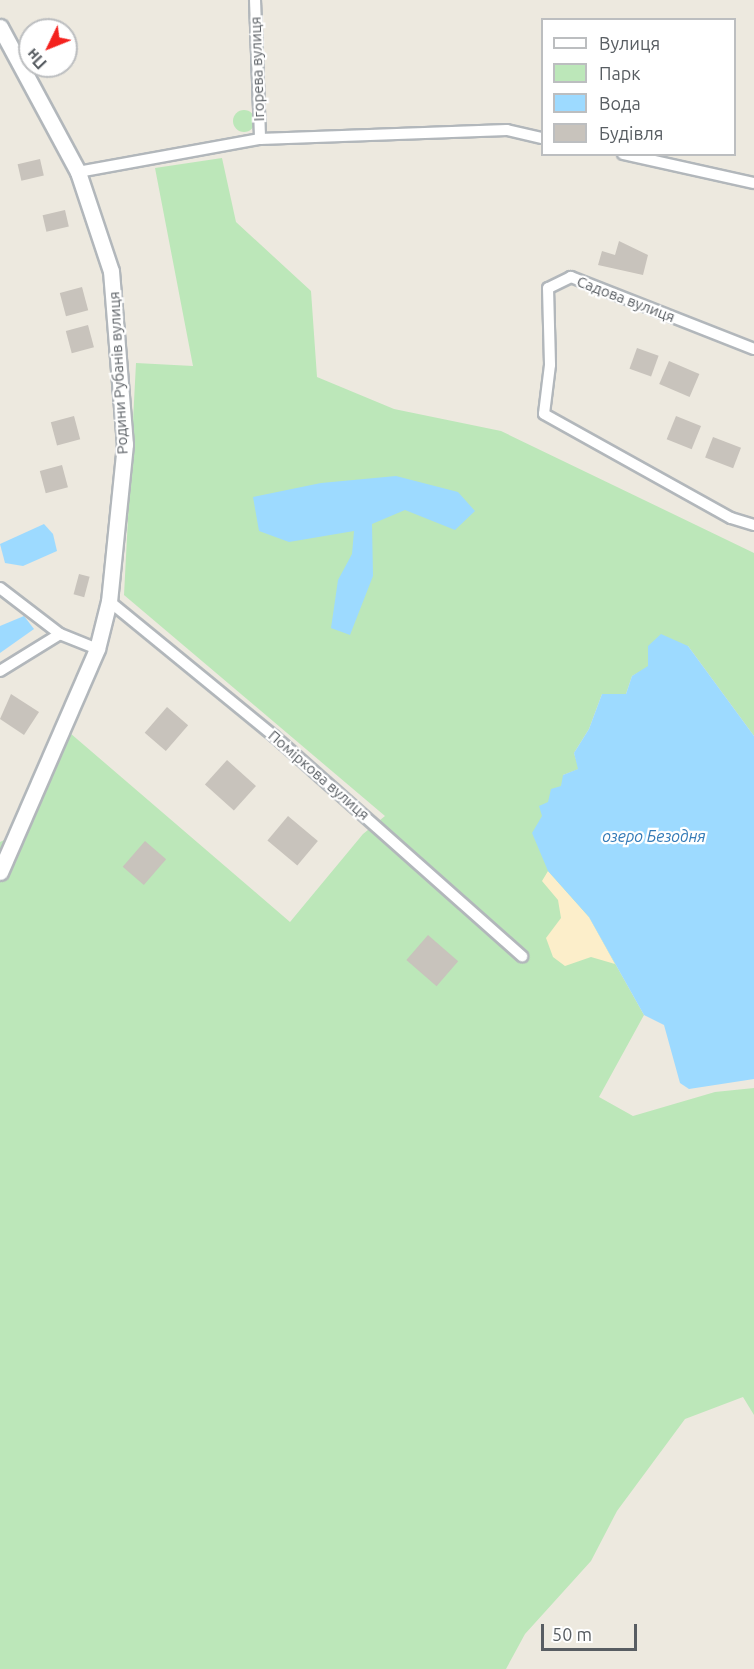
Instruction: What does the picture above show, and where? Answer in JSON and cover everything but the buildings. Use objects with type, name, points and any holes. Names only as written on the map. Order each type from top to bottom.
[{"type":"street","name":"Ігорева вулиця","points":[[255,0],[260,139]]},
{"type":"street","name":"Родини Рубанів вулиця","points":[[0,27],[78,172],[111,271],[125,444],[110,601],[97,650],[0,872]]},
{"type":"street","points":[[78,172],[260,139],[507,130],[541,138]]},
{"type":"street","points":[[632,156],[754,183]]},
{"type":"street","name":"Садова вулиця","points":[[754,349],[571,277],[548,288],[550,365],[544,414],[700,501],[754,525]]},
{"type":"street","points":[[0,588],[60,634],[97,650]]},
{"type":"street","name":"Поміркова вулиця","points":[[110,601],[274,736],[522,956]]},
{"type":"street","points":[[0,671],[60,634]]},
{"type":"green space","points":[[244,110],[252,113],[255,121],[252,129],[244,132],[236,129],[233,121],[236,113]]},
{"type":"green space","points":[[222,158],[236,222],[311,291],[317,377],[394,409],[501,431],[754,553],[754,736],[688,646],[632,676],[626,694],[602,694],[589,729],[574,753],[579,769],[563,775],[589,917],[644,1015],[599,1097],[633,1116],[715,1092],[754,1088],[754,1415],[743,1397],[685,1419],[617,1511],[591,1561],[525,1634],[506,1669],[0,1669],[0,842],[19,833],[70,733],[290,922],[363,834],[385,816],[124,595],[136,363],[193,366],[155,168]]},
{"type":"sand","points":[[548,871],[589,917],[615,964],[591,957],[565,966],[553,957],[546,938],[561,918],[558,900],[542,881]]},
{"type":"water","points":[[396,476],[458,492],[475,511],[455,530],[405,510],[372,524],[373,576],[350,635],[331,628],[338,580],[352,554],[354,531],[289,542],[259,531],[253,497],[321,483]]},
{"type":"water","points":[[44,524],[53,534],[57,551],[23,566],[5,563],[0,544]]},
{"type":"water","points":[[24,616],[34,629],[0,653],[0,626]]},
{"type":"water","name":"озеро Безодня","points":[[661,634],[688,646],[754,736],[754,1079],[689,1089],[680,1083],[664,1025],[644,1015],[589,917],[548,871],[532,833],[542,816],[539,806],[548,802],[551,789],[561,786],[563,775],[578,769],[574,753],[589,729],[602,694],[626,694],[632,676],[648,666],[648,646]]}]
